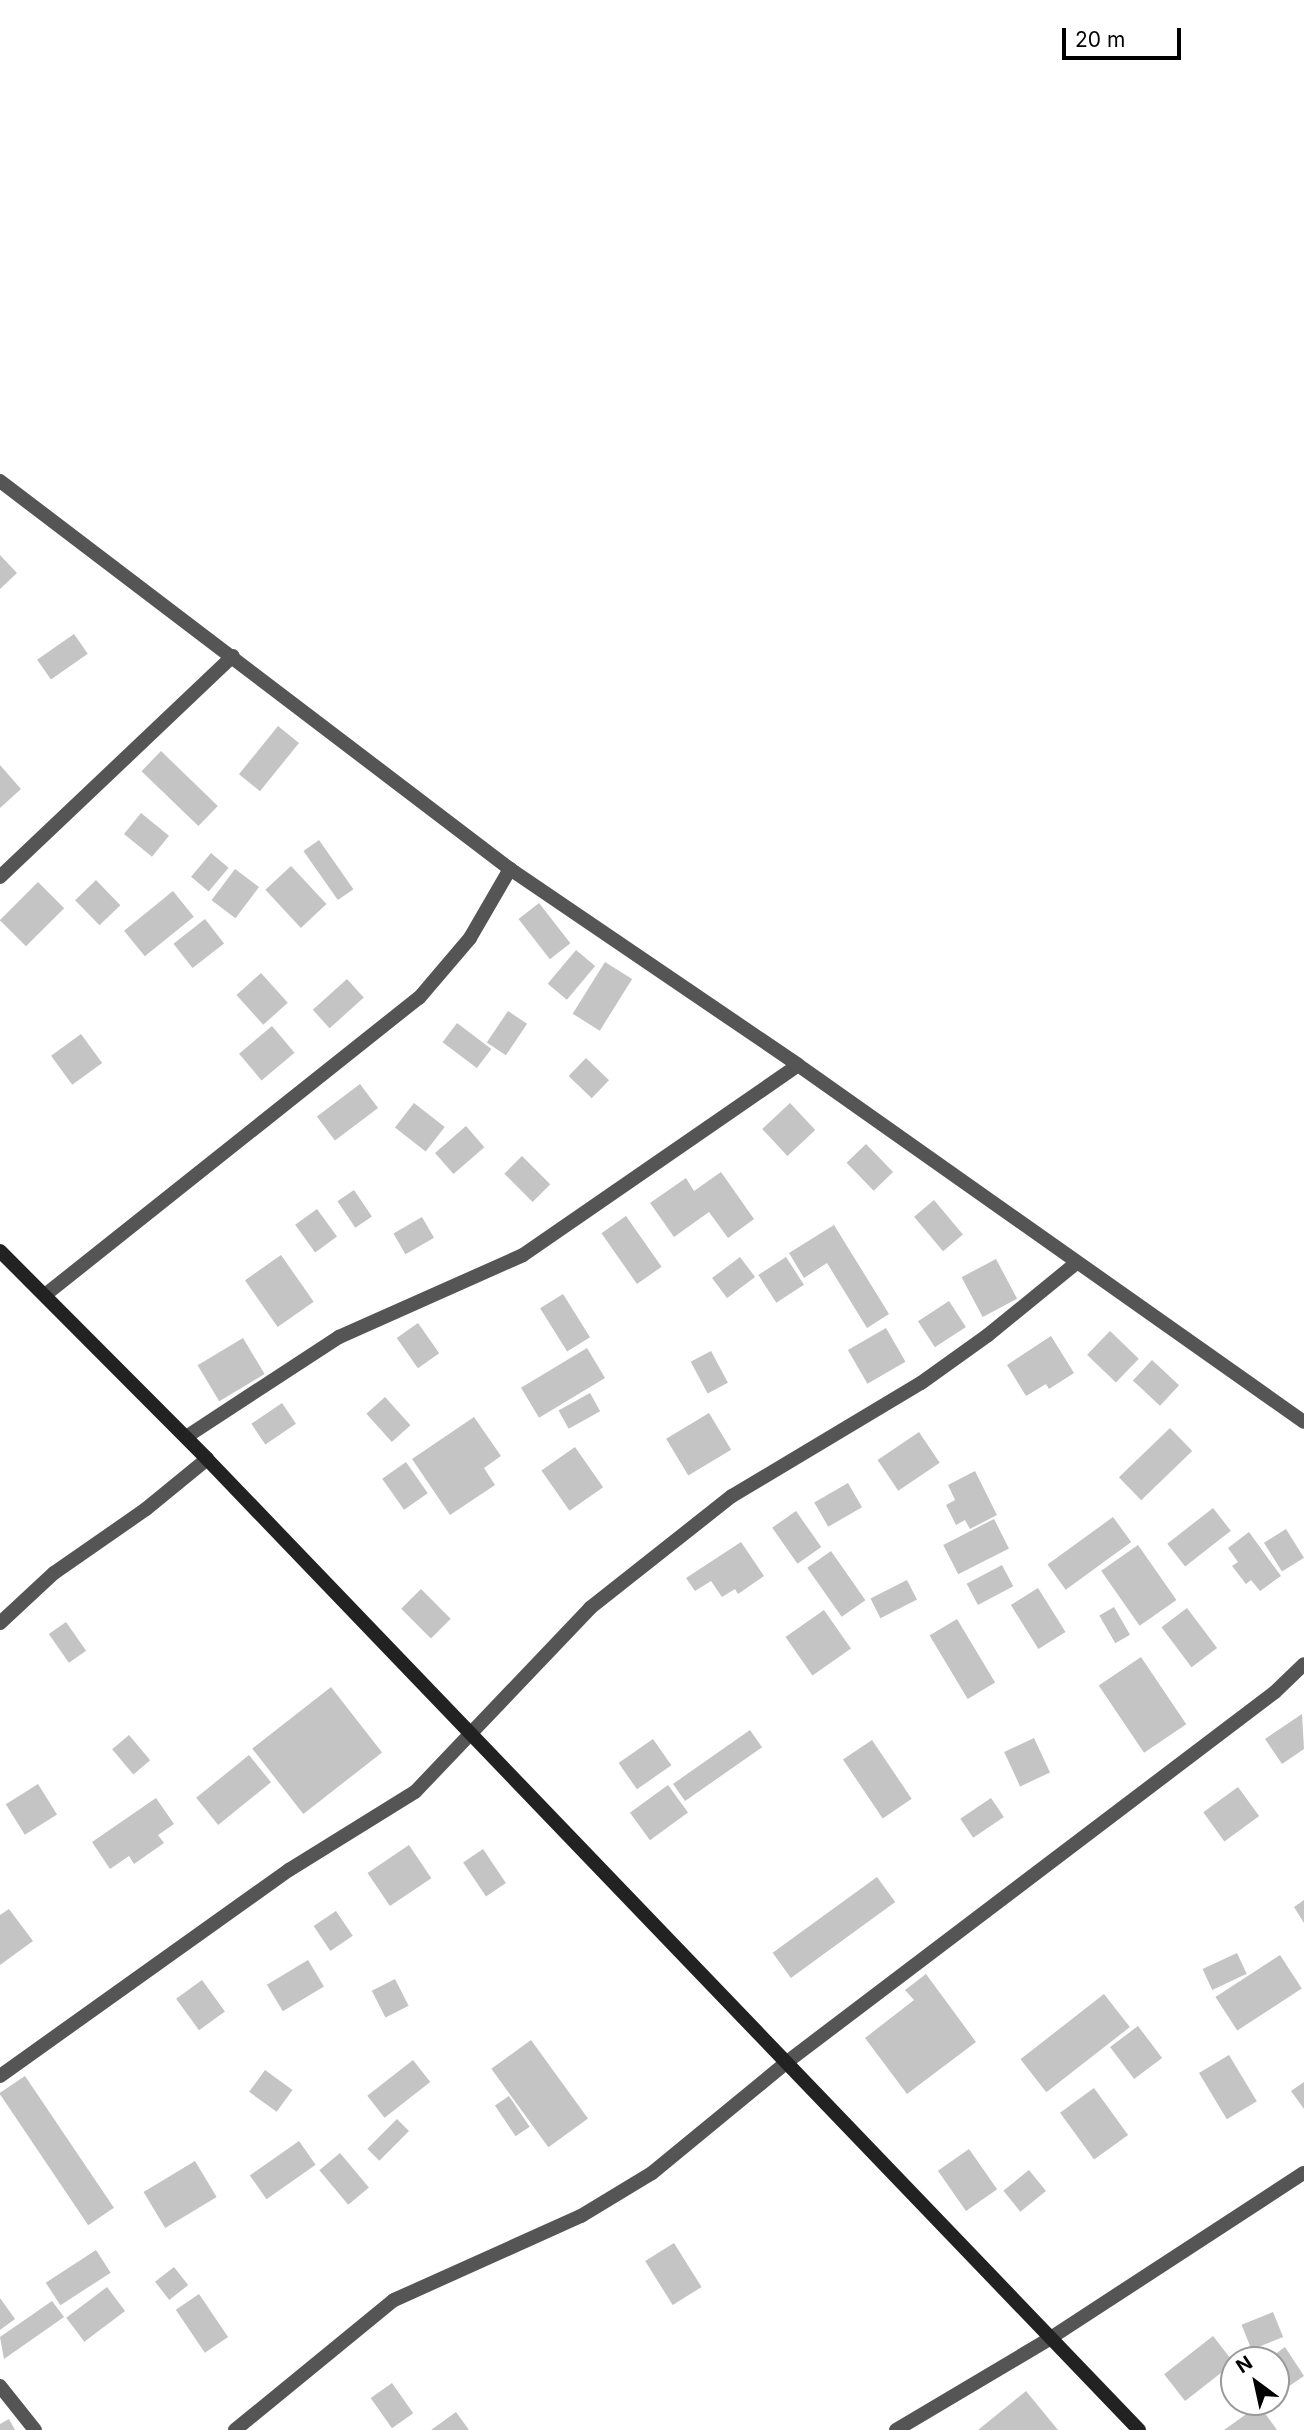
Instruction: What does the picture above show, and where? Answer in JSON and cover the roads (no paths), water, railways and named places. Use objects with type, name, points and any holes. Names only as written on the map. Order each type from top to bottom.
[{"type":"street","points":[[0,481],[510,869],[798,1065],[1074,1264],[1304,1422]]},
{"type":"street","points":[[0,500],[13,492]]},
{"type":"street","points":[[0,877],[233,656]]},
{"type":"street","points":[[45,1295],[419,998],[470,938],[510,869]]},
{"type":"street","points":[[186,1437],[339,1337],[523,1255],[798,1065]]},
{"type":"street","points":[[0,1251],[186,1437],[1139,2430]]},
{"type":"street","points":[[0,2076],[289,1870],[415,1792],[590,1608],[732,1496],[921,1383],[988,1335],[1074,1264]]},
{"type":"street","points":[[0,1623],[54,1573],[146,1509],[207,1459]]},
{"type":"street","points":[[235,2430],[394,2300],[581,2216],[652,2174],[787,2062],[1275,1692],[1304,1664]]},
{"type":"street","points":[[896,2430],[1049,2339],[1304,2173]]},
{"type":"street","points":[[0,2386],[35,2430]]}]
